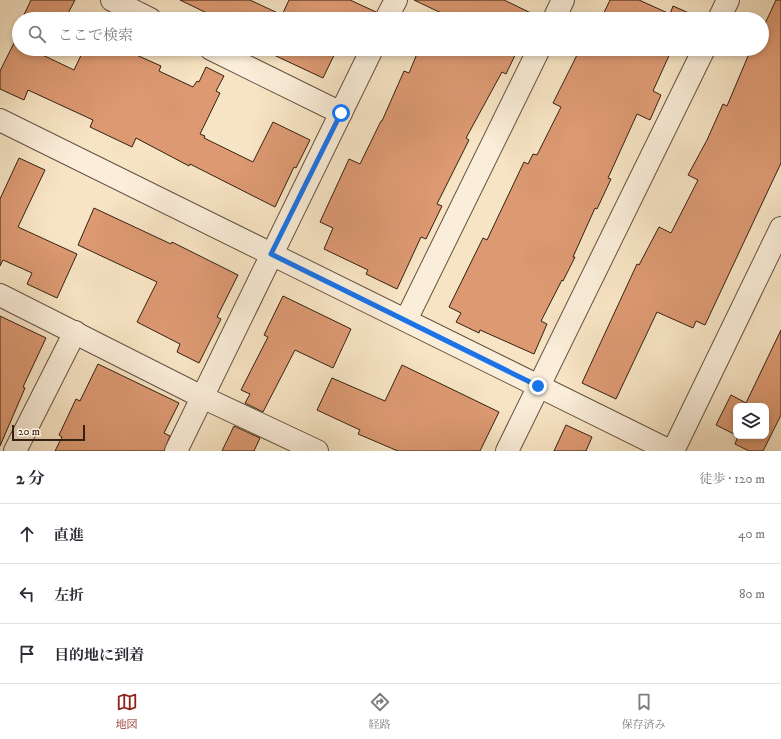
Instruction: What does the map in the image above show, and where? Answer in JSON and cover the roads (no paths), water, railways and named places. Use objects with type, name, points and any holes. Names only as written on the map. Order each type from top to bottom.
[{"type":"street","points":[[112,0],[136,12]]},
{"type":"street","points":[[390,12],[396,0]]},
{"type":"street","points":[[557,12],[563,0]]},
{"type":"street","points":[[722,12],[728,0]]},
{"type":"street","points":[[225,56],[341,113]]},
{"type":"street","points":[[176,451],[369,56]]},
{"type":"street","points":[[406,320],[536,56]]},
{"type":"street","points":[[507,451],[701,56]]},
{"type":"street","points":[[0,120],[672,451],[781,228]]},
{"type":"street","points":[[0,295],[202,397],[317,451]]},
{"type":"street","points":[[15,451],[75,332]]}]
